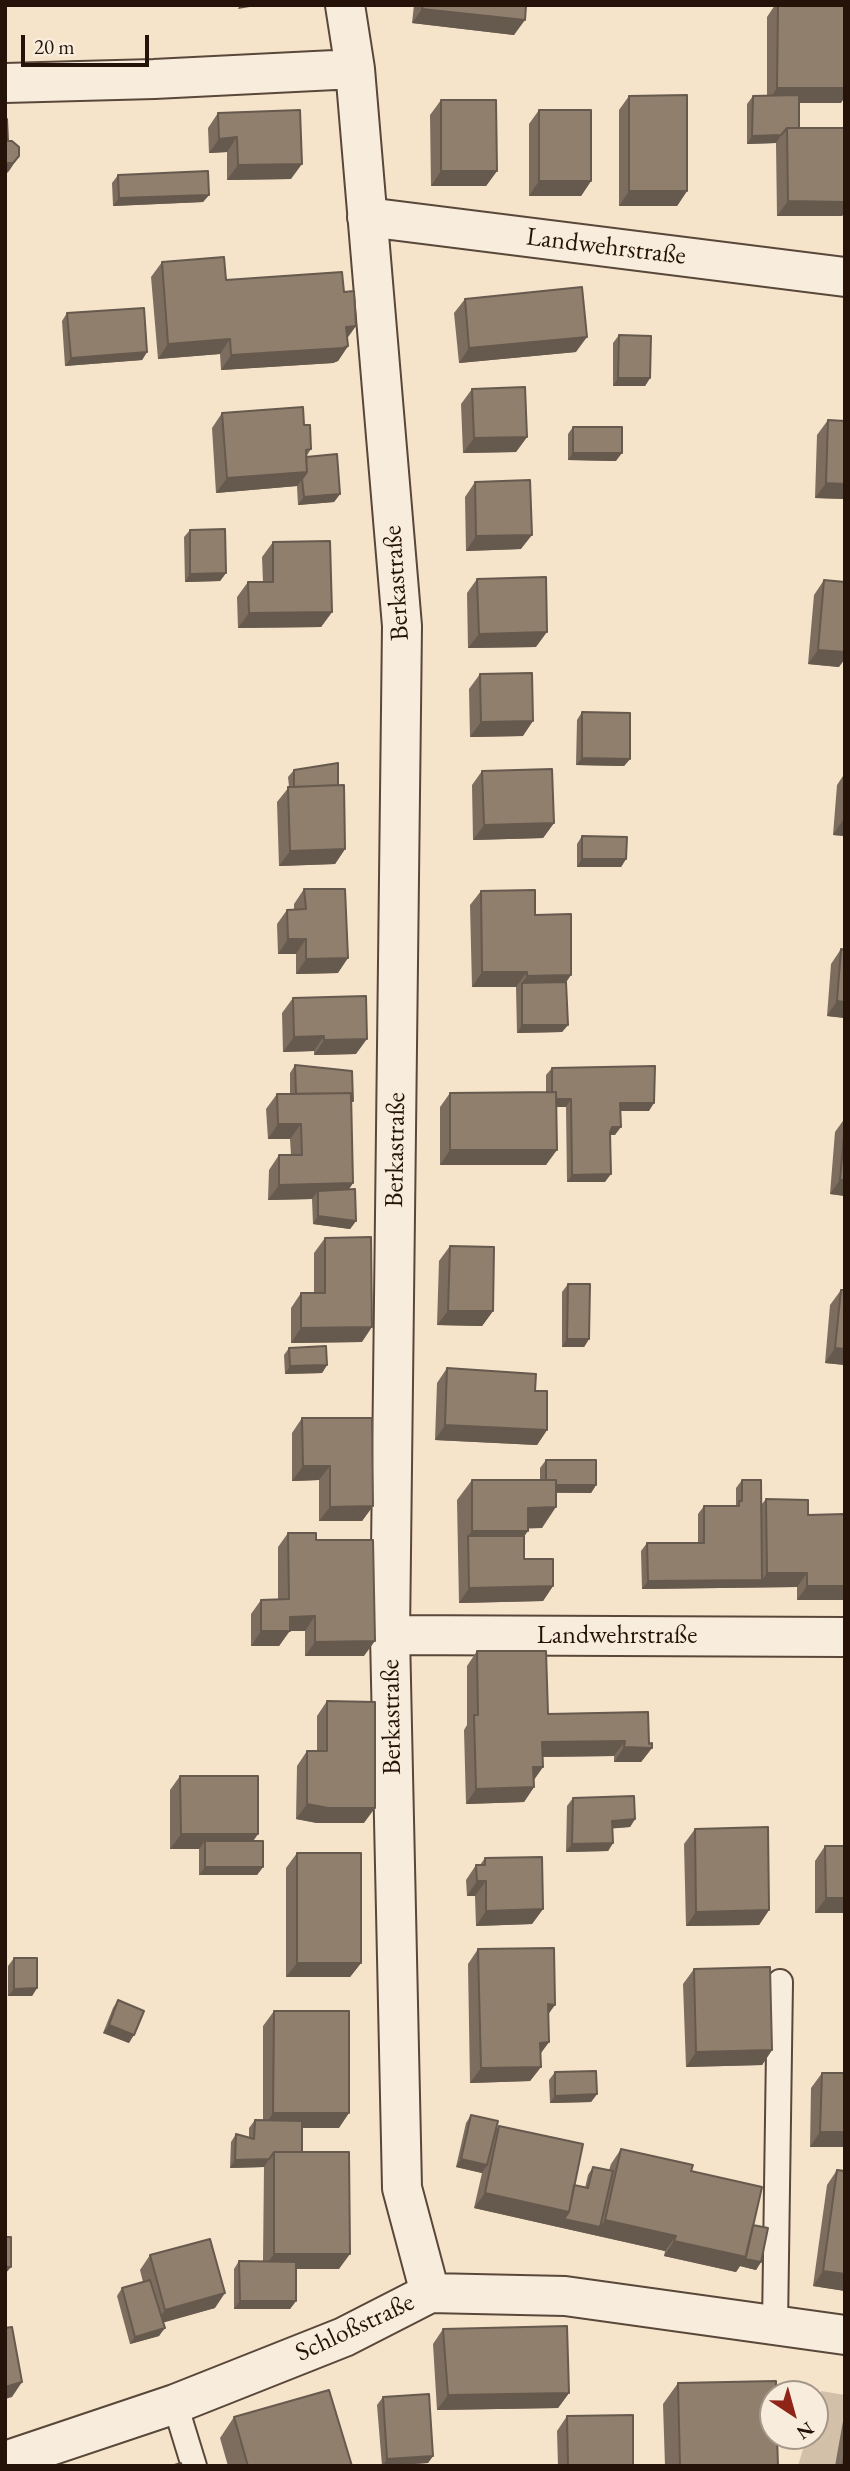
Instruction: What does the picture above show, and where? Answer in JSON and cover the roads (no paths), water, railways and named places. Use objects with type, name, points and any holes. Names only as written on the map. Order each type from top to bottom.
[{"type":"street","name":"Berkastraße","points":[[345,5],[355,69],[402,626],[390,1635],[402,2188],[430,2293]]},
{"type":"street","points":[[5,83],[355,69]]},
{"type":"street","name":"Landwehrstraße","points":[[367,217],[845,277]]},
{"type":"street","name":"Landwehrstraße","points":[[390,1635],[845,1637]]},
{"type":"street","name":"Schloßstraße","points":[[5,2461],[175,2404],[344,2337],[430,2293],[565,2296],[845,2335]]},
{"type":"lane","points":[[775,2325],[780,1982]]},
{"type":"lane","points":[[175,2404],[194,2466]]}]
